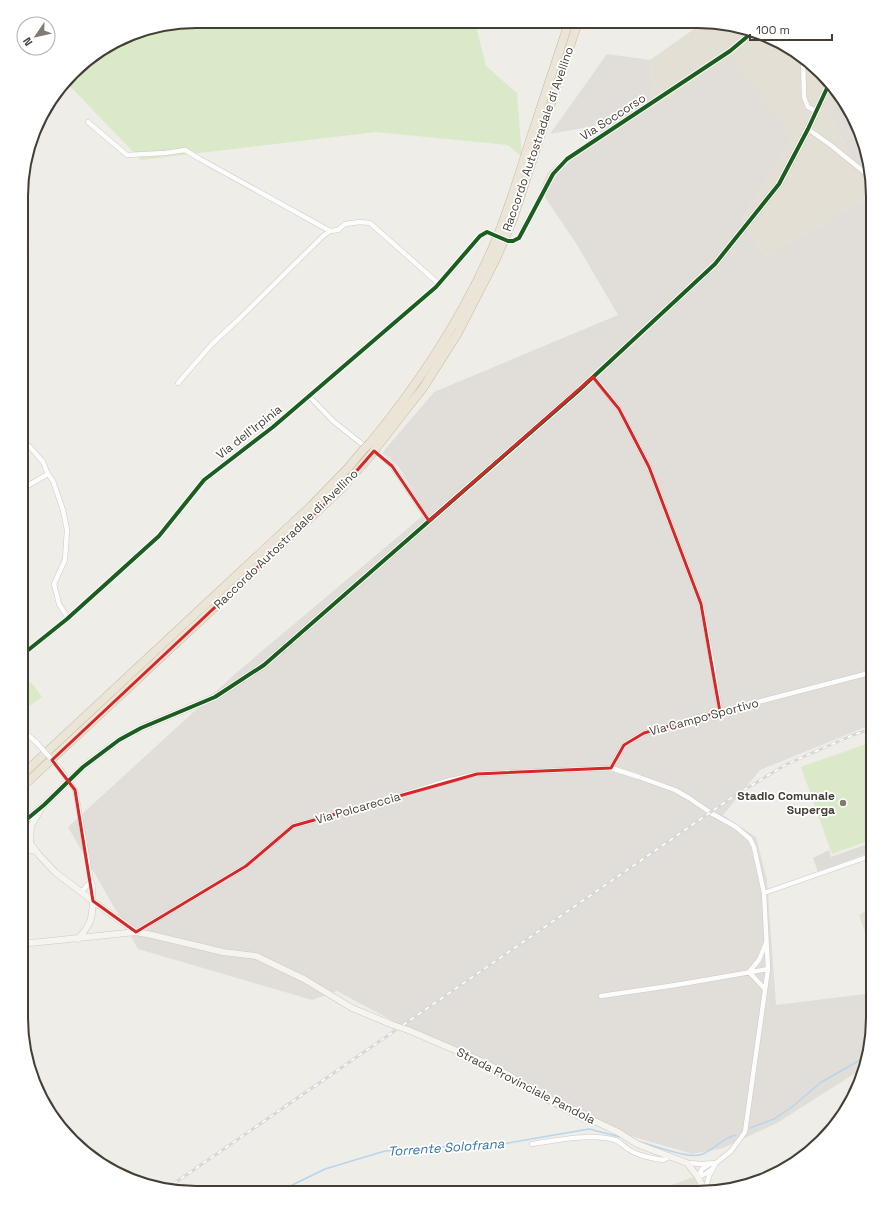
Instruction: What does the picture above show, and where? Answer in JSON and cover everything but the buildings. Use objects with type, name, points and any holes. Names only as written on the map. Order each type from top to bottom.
[{"type":"highway","name":"Raccordo Autostradale di Avellino","points":[[28,781],[340,490],[373,445],[438,348],[467,299],[484,264],[507,212],[567,28]]},
{"type":"highway","name":"Raccordo Autostradale di Avellino","points":[[373,445],[423,388],[458,333],[496,257],[513,219],[576,28]]},
{"type":"highway","name":"Raccordo Autostradale di Avellino","points":[[28,769],[311,506],[348,468],[367,453]]},
{"type":"street","name":"Via Soccorso","points":[[508,241],[513,241],[519,238],[553,174],[568,159],[730,51],[748,36]]},
{"type":"street","points":[[803,66],[804,97],[808,107],[816,112]]},
{"type":"street","points":[[28,818],[44,805],[83,767],[119,740],[141,728],[214,697],[264,665],[593,377],[715,264],[779,184],[808,129],[827,89]]},
{"type":"street","points":[[88,122],[127,155],[165,153],[185,150],[330,231]]},
{"type":"street","points":[[808,129],[865,173]]},
{"type":"street","points":[[178,383],[212,344],[323,236],[330,231],[338,230],[345,224],[370,222],[439,284]]},
{"type":"street","name":"Via dell'Irpinia","points":[[28,650],[68,618],[159,536],[204,480],[273,427],[439,284],[480,236],[487,232],[492,235]]},
{"type":"street","points":[[593,377],[619,409],[649,467],[701,604],[720,712]]},
{"type":"street","points":[[308,396],[333,421],[362,444],[382,456],[392,466],[429,521]]},
{"type":"street","points":[[28,446],[43,462],[53,481],[63,510],[67,530],[65,560],[54,584],[59,604],[68,618]]},
{"type":"street","points":[[28,486],[48,474]]},
{"type":"street","name":"Via Campo Sportivo","points":[[610,768],[624,745],[644,733],[866,674]]},
{"type":"street","points":[[28,735],[60,769],[76,790],[93,887],[92,918],[87,930],[78,939]]},
{"type":"street","points":[[610,768],[629,773],[675,790],[711,813],[736,826],[750,839],[754,847],[764,893],[768,968],[745,1132],[731,1151],[714,1165],[706,1174],[698,1177]]},
{"type":"street","name":"Via Polcareccia","points":[[136,932],[246,866],[293,826],[447,781],[477,774],[610,768]]},
{"type":"street","points":[[44,805],[31,826],[30,843],[55,872],[136,932]]},
{"type":"street","points":[[28,849],[36,850]]},
{"type":"street","points":[[764,893],[866,857]]},
{"type":"street","points":[[81,892],[91,881]]},
{"type":"street","points":[[28,943],[136,932]]},
{"type":"street","name":"Strada Provinciale Pandola","points":[[136,932],[223,952],[256,956],[304,979],[352,1008],[483,1062],[507,1074],[541,1096],[618,1132],[637,1144],[687,1163]]},
{"type":"street","points":[[749,972],[759,960],[767,941]]},
{"type":"street","points":[[601,996],[676,985],[768,968]]},
{"type":"street","points":[[749,972],[765,988]]},
{"type":"street","points":[[532,1144],[566,1138],[605,1138],[617,1141],[627,1149],[644,1156],[663,1160],[669,1157]]},
{"type":"street","points":[[687,1163],[714,1165]]},
{"type":"street","points":[[687,1163],[698,1177],[702,1186]]},
{"type":"street","points":[[706,1186],[714,1165]]},
{"type":"highlighted area","points":[[593,377],[619,409],[649,467],[701,604],[720,712],[644,733],[624,745],[611,768],[477,774],[293,826],[246,866],[136,932],[93,901],[75,790],[52,760],[340,490],[374,451],[392,466],[429,521]]},
{"type":"shaded area","points":[[695,28],[720,29],[742,34],[773,45],[792,56],[817,77],[835,98],[829,112],[866,189],[866,199],[766,256],[741,221],[792,138],[654,109],[650,60]]},
{"type":"shaded area","points":[[607,54],[650,60],[654,109],[730,56],[792,138],[741,221],[766,256],[866,199],[866,727],[760,770],[723,815],[756,837],[767,880],[776,1005],[866,994],[865,1040],[857,1072],[777,1123],[723,1148],[693,1154],[582,1122],[337,991],[312,1000],[138,949],[68,827],[236,673],[426,513],[398,466],[383,452],[434,392],[618,315],[576,243],[540,190],[548,172],[601,131],[599,125],[550,134]]},
{"type":"shaded area","points":[[835,98],[849,121],[857,142],[863,163],[866,189],[829,112]]},
{"type":"shaded area","points":[[866,844],[866,854],[818,872],[813,858],[829,850],[831,857]]},
{"type":"shaded area","points":[[866,910],[866,935],[859,915]]},
{"type":"shaded area","points":[[693,1177],[701,1186],[698,1186],[669,1186]]},
{"type":"green space","points":[[476,28],[486,66],[517,93],[522,157],[508,145],[376,132],[141,160],[70,86],[77,77],[102,56],[121,45],[142,37],[174,29]]},
{"type":"green space","points":[[31,682],[42,697],[28,707],[28,684]]},
{"type":"green space","name":"Stadio Comunale Superga","points":[[866,744],[866,842],[832,854],[801,767]]},
{"type":"waterway","name":"Torrente Solofrana","points":[[750,1128],[774,1119],[792,1107],[820,1083],[861,1060]]},
{"type":"waterway","name":"Torrente Solofrana","points":[[290,1186],[325,1169],[385,1151],[440,1147],[491,1146],[589,1129],[620,1137]]},
{"type":"waterway","name":"Torrente Solofrana","points":[[639,1142],[681,1154],[697,1155],[707,1152],[726,1139],[735,1135]]},
{"type":"railway","points":[[172,1185],[734,796],[787,764],[866,730]]},
{"type":"cycle path","points":[[28,650],[67,619],[159,536],[204,480],[273,427],[436,287],[480,236],[487,232],[508,241],[513,241],[519,238],[553,174],[567,159],[730,51],[748,36]]},
{"type":"cycle path","points":[[28,818],[44,805],[83,767],[119,740],[141,728],[215,697],[264,665],[577,392],[715,264],[779,184],[808,129],[827,89]]},
{"type":"place","name":"Stadio Comunale Superga","points":[[843,803]]}]
